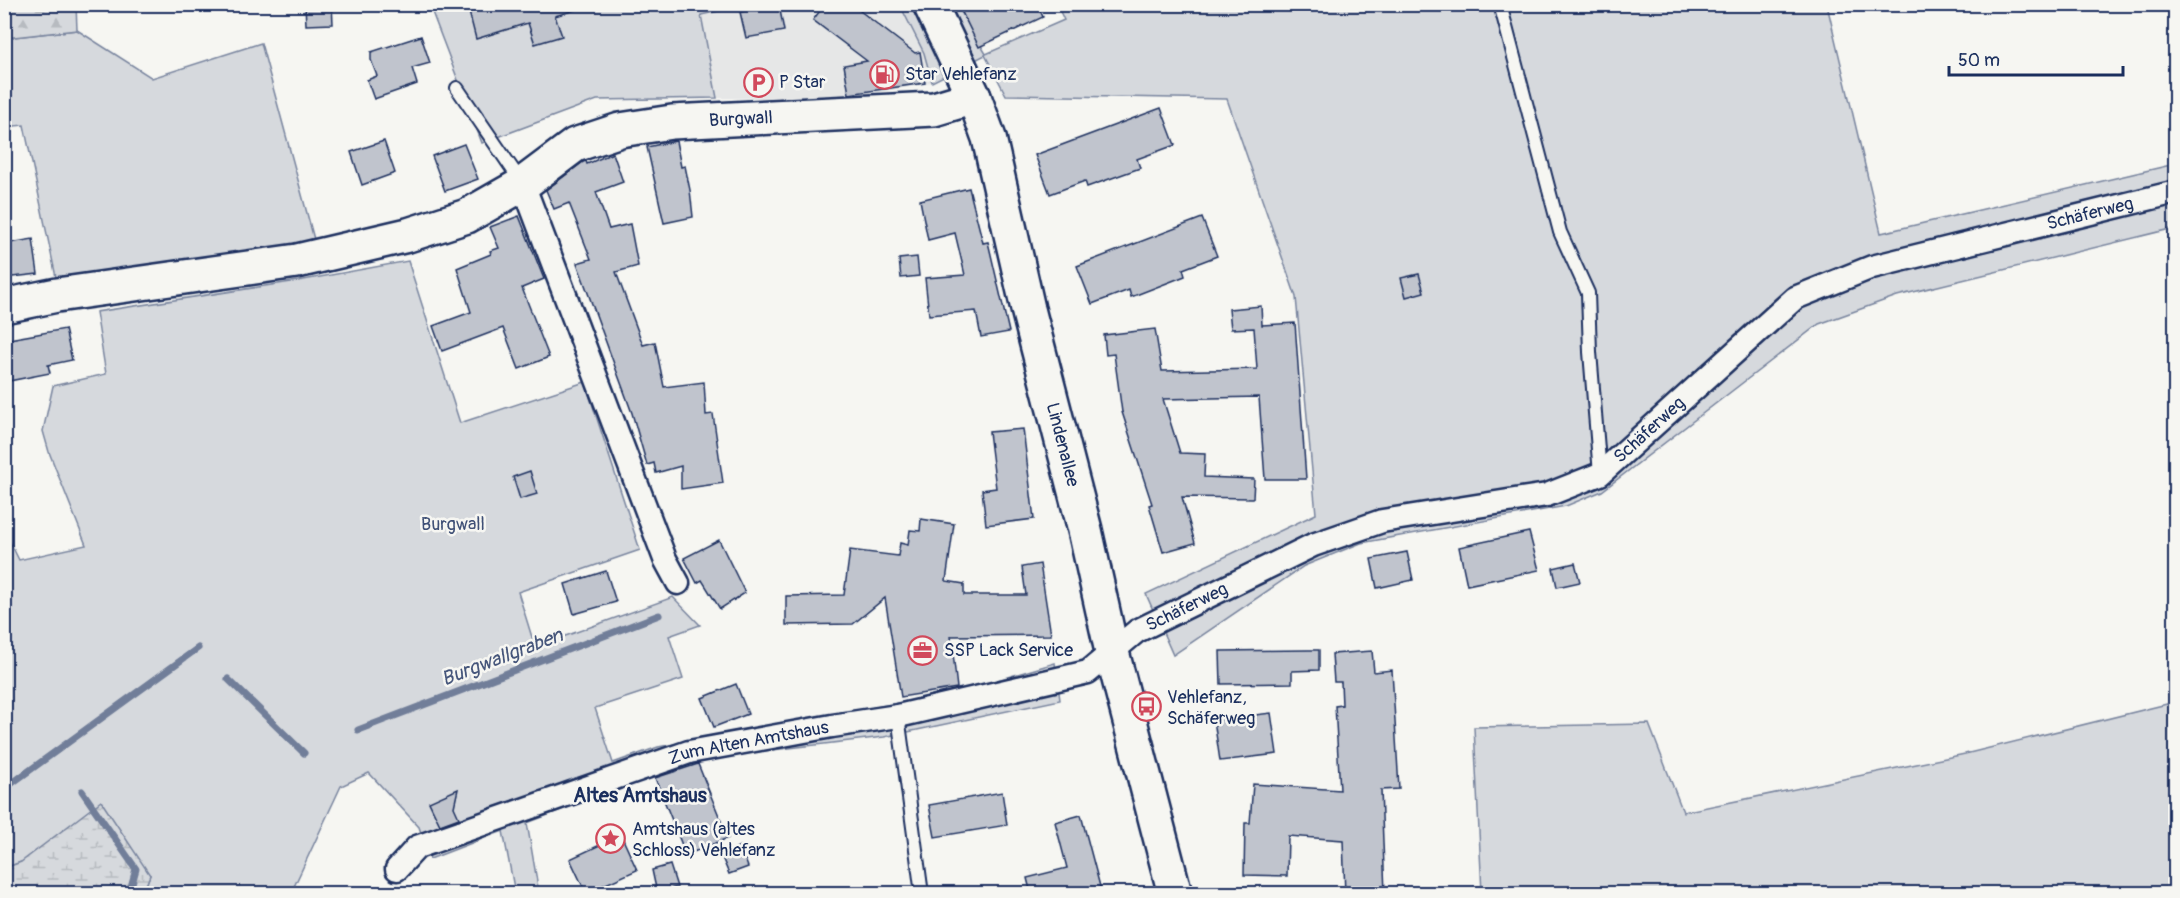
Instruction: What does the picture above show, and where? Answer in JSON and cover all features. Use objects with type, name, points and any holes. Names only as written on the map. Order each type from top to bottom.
[{"type":"street","name":"Lindenallee","points":[[930,4],[974,98],[989,138],[1028,309],[1085,530],[1112,652],[1175,894]]},
{"type":"street","name":"Burgwall","points":[[4,306],[57,295],[297,261],[408,236],[467,216],[523,184],[575,145],[620,129],[672,122],[934,109],[974,98]]},
{"type":"street","points":[[523,184],[665,559],[678,583]]},
{"type":"street","name":"Schäferweg","points":[[1112,652],[1137,631],[1313,545],[1382,521],[1547,495],[1600,474],[1795,298],[1872,267],[2175,192]]},
{"type":"street","name":"Zum Alten Amtshaus","points":[[396,869],[417,848],[689,752],[898,716],[1088,672],[1112,652]]},
{"type":"lane","points":[[1500,4],[1560,232],[1588,293],[1600,474]]},
{"type":"lane","points":[[457,88],[523,184]]},
{"type":"lane","points":[[898,716],[922,894]]},
{"type":"shaded area","points":[[746,4],[900,5],[924,53],[932,82],[850,98],[717,98],[701,15]]},
{"type":"green space","points":[[4,5],[76,5],[77,30],[5,38]]},
{"type":"green space","points":[[431,5],[746,5],[701,15],[717,98],[597,100],[482,143]]},
{"type":"green space","points":[[900,5],[957,5],[986,54],[1064,20],[1057,5],[1827,5],[1881,233],[2175,164],[2175,228],[1897,296],[1819,324],[1602,491],[1566,506],[1361,543],[1304,566],[1173,655],[1146,594],[1316,514],[1296,297],[1227,99],[1006,95],[985,55],[932,82],[924,53]]},
{"type":"green space","points":[[77,30],[152,78],[261,43],[315,243],[57,282],[24,125],[5,127],[5,38]]},
{"type":"green space","points":[[408,261],[460,423],[585,382],[640,550],[518,592],[535,647],[673,597],[700,625],[669,636],[683,679],[595,708],[613,763],[658,747],[957,692],[1055,663],[1060,700],[884,737],[695,759],[527,823],[539,893],[515,893],[503,831],[430,859],[419,827],[369,773],[341,786],[291,893],[143,893],[150,875],[21,862],[5,868],[4,530],[19,560],[86,545],[43,431],[53,386],[106,374],[96,312],[298,281]]},
{"type":"green space","points":[[2175,702],[2175,893],[1482,893],[1474,727],[1649,724],[1683,812],[1965,754]]},
{"type":"green space","points":[[101,801],[150,875],[143,893],[5,893],[5,868],[21,862]]},
{"type":"building","points":[[305,4],[332,4],[333,24],[306,25]]},
{"type":"building","points":[[467,4],[574,4],[575,10],[555,16],[562,36],[535,44],[528,23],[476,39]]},
{"type":"building","points":[[825,4],[851,4],[915,53],[920,52],[925,83],[849,94],[844,65],[867,61],[813,20]]},
{"type":"building","points":[[958,4],[1037,4],[1043,17],[979,47]]},
{"type":"building","points":[[779,5],[784,31],[746,38],[740,12]]},
{"type":"building","points":[[421,36],[430,63],[412,68],[417,84],[374,99],[367,80],[377,76],[371,60],[371,52]]},
{"type":"building","points":[[1161,108],[1175,145],[1137,159],[1140,168],[1087,187],[1085,181],[1050,194],[1035,155]]},
{"type":"building","points":[[384,141],[395,173],[362,185],[351,152]]},
{"type":"building","points":[[676,141],[681,167],[685,166],[693,217],[664,223],[647,147]]},
{"type":"building","points":[[464,144],[478,179],[445,191],[432,156]]},
{"type":"building","points":[[613,153],[623,182],[596,192],[609,229],[630,224],[638,266],[616,272],[643,345],[655,342],[664,387],[704,382],[706,415],[713,414],[723,483],[681,489],[681,466],[656,473],[654,463],[647,465],[632,413],[577,263],[591,259],[569,203],[554,209],[546,190],[583,162],[586,161],[587,164]]},
{"type":"building","points":[[969,188],[983,243],[988,242],[1009,332],[981,337],[976,311],[929,315],[925,278],[965,275],[955,233],[928,240],[920,200]]},
{"type":"building","points":[[519,216],[544,279],[522,288],[549,357],[519,369],[503,328],[442,351],[433,326],[471,312],[457,268],[491,254],[490,251],[499,248],[490,227]]},
{"type":"building","points":[[1202,218],[1217,256],[1183,269],[1185,276],[1131,297],[1129,290],[1092,304],[1077,266]]},
{"type":"building","points":[[33,239],[38,274],[4,278],[4,244]]},
{"type":"building","points":[[917,257],[919,276],[901,278],[899,259]]},
{"type":"building","points":[[1419,274],[1424,292],[1406,297],[1401,278]]},
{"type":"building","points":[[1261,306],[1262,325],[1295,323],[1306,479],[1265,479],[1259,397],[1163,399],[1180,453],[1205,454],[1204,477],[1254,479],[1253,498],[1182,497],[1195,543],[1163,552],[1149,505],[1152,504],[1122,412],[1114,354],[1106,355],[1104,335],[1155,329],[1162,371],[1257,369],[1254,328],[1231,329],[1229,309]]},
{"type":"building","points":[[65,329],[72,360],[48,365],[50,373],[4,382],[4,340]]},
{"type":"building","points":[[1023,429],[1034,519],[986,525],[982,490],[996,488],[989,432]]},
{"type":"building","points":[[530,471],[537,494],[520,499],[513,477]]},
{"type":"building","points":[[921,519],[954,524],[946,581],[964,584],[964,595],[1026,595],[1022,567],[1040,564],[1051,635],[951,636],[957,688],[901,697],[885,598],[853,624],[786,625],[786,596],[844,595],[850,550],[898,556],[900,543],[908,545],[910,530],[920,531]]},
{"type":"building","points":[[1529,532],[1539,570],[1467,585],[1459,547]]},
{"type":"building","points":[[719,540],[745,593],[720,609],[702,580],[697,583],[684,558]]},
{"type":"building","points":[[1407,552],[1413,580],[1377,588],[1371,559]]},
{"type":"building","points":[[1575,563],[1580,582],[1557,587],[1553,568]]},
{"type":"building","points":[[606,571],[616,602],[574,614],[565,584]]},
{"type":"building","points":[[1319,650],[1319,670],[1292,671],[1292,683],[1221,684],[1220,651]]},
{"type":"building","points":[[1372,651],[1374,672],[1392,670],[1399,789],[1381,790],[1385,894],[1345,894],[1343,840],[1288,836],[1287,876],[1244,875],[1245,823],[1250,823],[1253,784],[1340,790],[1335,706],[1342,705],[1341,682],[1334,682],[1332,654]]},
{"type":"building","points":[[736,684],[748,714],[714,727],[702,698]]},
{"type":"building","points":[[1271,713],[1277,754],[1220,761],[1214,720]]},
{"type":"building","name":"Altes Amtshaus","points":[[698,764],[728,838],[686,855],[655,778]]},
{"type":"building","points":[[458,789],[454,807],[459,818],[440,825],[429,802]]},
{"type":"building","points":[[1002,792],[1007,825],[935,837],[929,805]]},
{"type":"building","points":[[1081,815],[1102,894],[1031,894],[1027,878],[1067,868],[1055,822]]},
{"type":"building","points":[[621,835],[637,870],[586,893],[570,859]]},
{"type":"building","points":[[740,846],[748,867],[729,874],[721,855]]},
{"type":"building","points":[[670,865],[677,887],[657,893],[652,870]]},
{"type":"waterway","name":"Burgwallgraben","points":[[358,730],[659,615]]},
{"type":"waterway","name":"Burgwallgraben","points":[[4,789],[198,648]]},
{"type":"waterway","name":"Burgwallgraben","points":[[228,679],[304,753]]},
{"type":"waterway","points":[[82,791],[136,869],[129,894]]},
{"type":"place","name":"Star Vehlefanz","points":[[884,74]]},
{"type":"place","name":"P Star","points":[[758,82]]},
{"type":"place","name":"SSP Lack Service","points":[[923,650]]},
{"type":"place","name":"Vehlefanz, Schäferweg","points":[[1146,707]]},
{"type":"place","name":"Amtshaus (altes Schloss) Vehlefanz","points":[[611,839]]},
{"type":"district","name":"Altes Amtshaus","points":[[640,795]]}]
